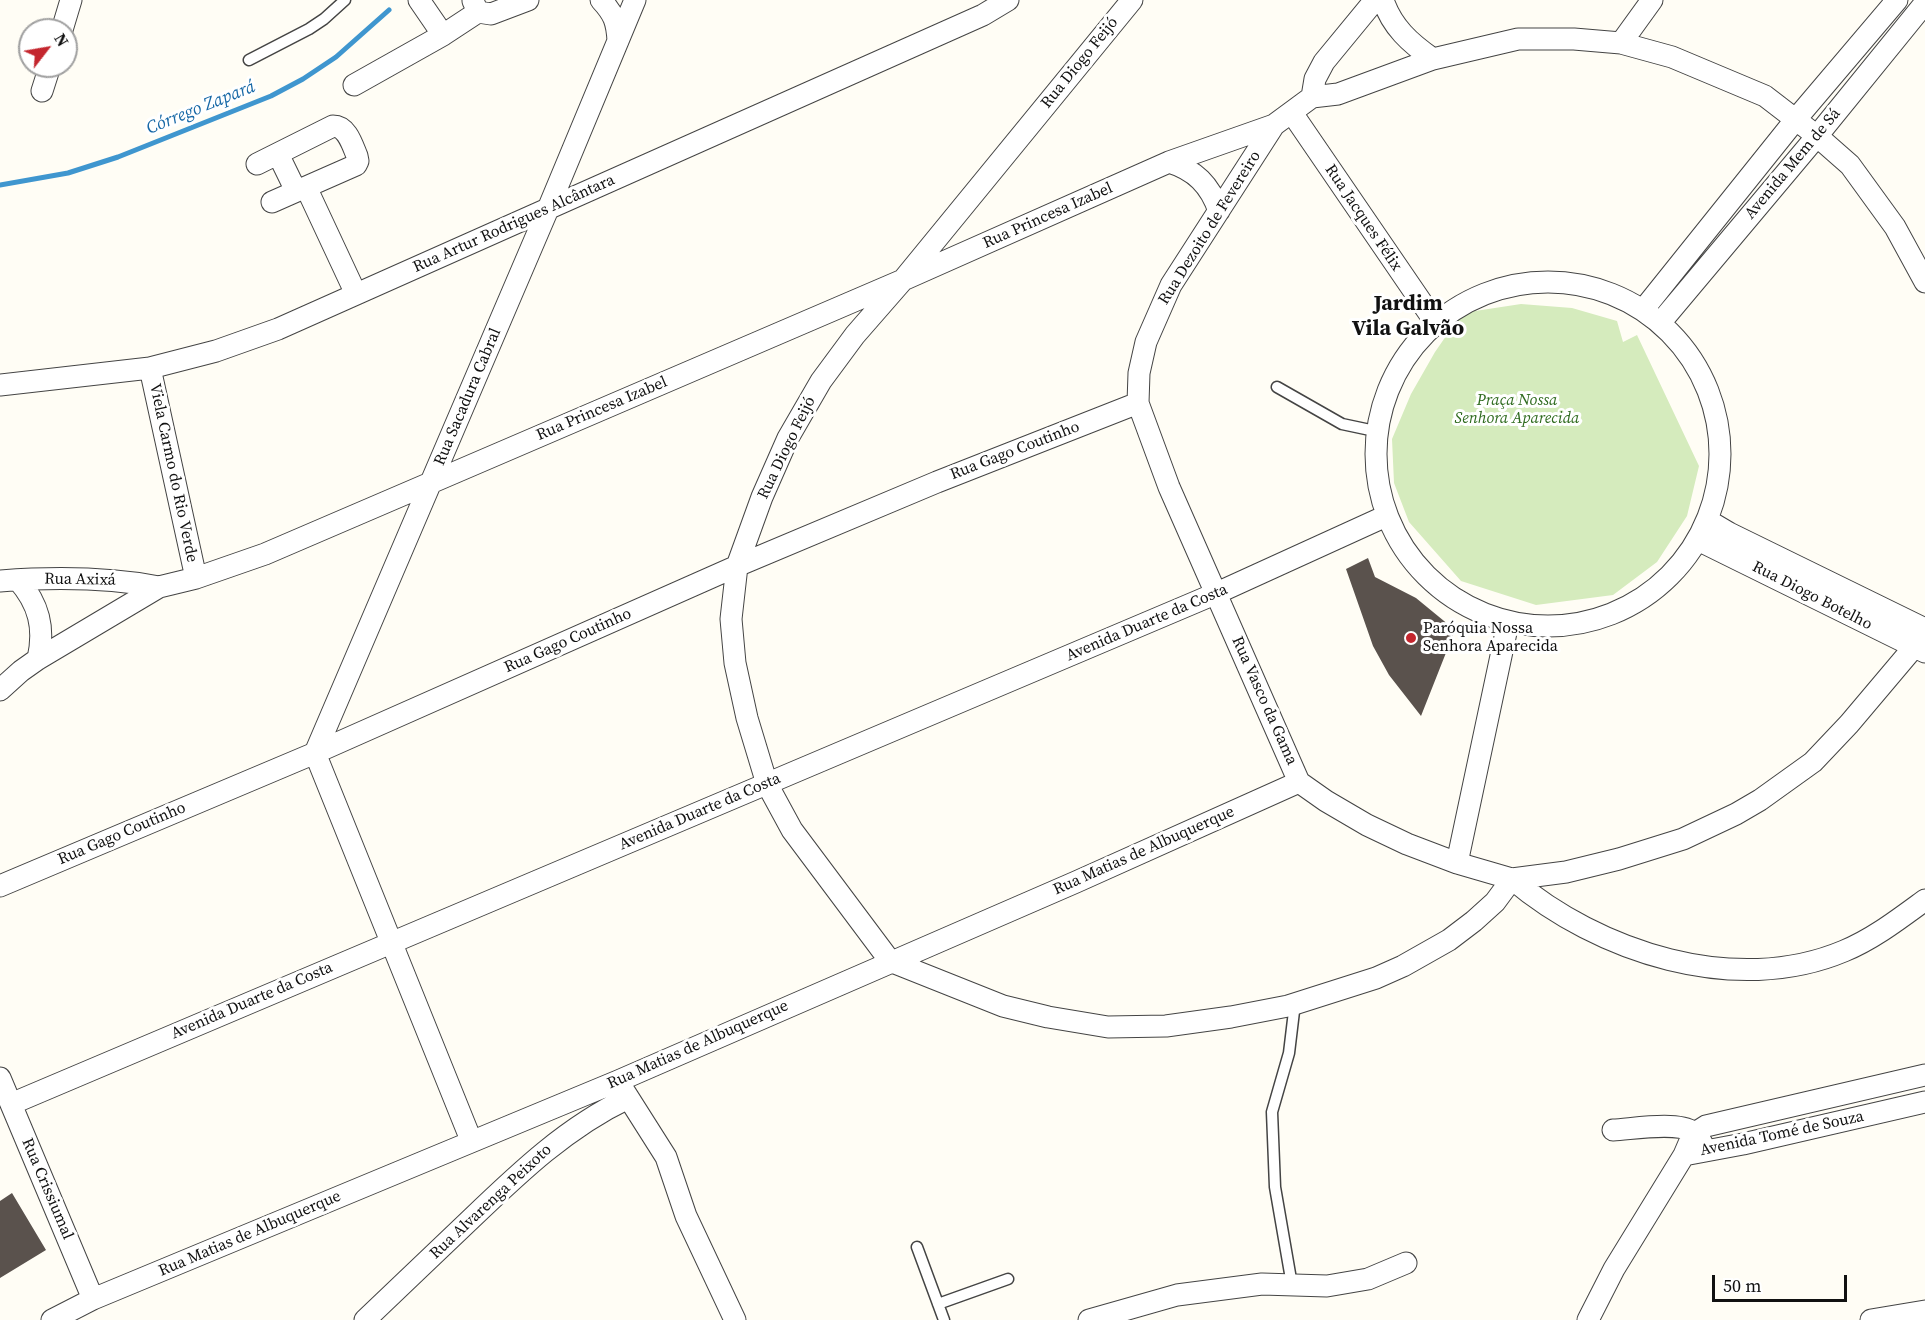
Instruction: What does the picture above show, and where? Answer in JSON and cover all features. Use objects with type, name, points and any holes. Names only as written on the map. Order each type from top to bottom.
[{"type":"street","points":[[66,18],[71,0]]},
{"type":"street","points":[[419,0],[443,35]]},
{"type":"street","points":[[354,85],[443,35],[475,6],[491,14],[528,0]]},
{"type":"street","points":[[601,0],[612,11],[618,41]]},
{"type":"street","name":"Rua Sacadura Cabral","points":[[315,753],[635,0]]},
{"type":"street","name":"Rua Artur Rodrigues Alcântara","points":[[0,386],[150,368],[216,351],[278,329],[983,15],[1008,0]]},
{"type":"street","name":"Rua Diogo Feijó","points":[[890,961],[792,830],[767,784],[747,718],[735,663],[731,619],[737,566],[766,487],[788,438],[821,381],[855,335],[903,280],[1132,0]]},
{"type":"street","points":[[1375,0],[1324,62],[1316,79],[1312,97],[1338,94],[1433,59],[1518,39],[1574,39],[1621,44],[1672,57],[1765,96],[1845,173],[1858,177],[1895,227],[1925,282]]},
{"type":"street","points":[[1383,0],[1393,22],[1400,31],[1433,59]]},
{"type":"street","points":[[1621,44],[1652,0]]},
{"type":"street","name":"Avenida Mem de Sá","points":[[1652,317],[1792,123],[1897,0]]},
{"type":"street","name":"Avenida Mem de Sá","points":[[1652,317],[1813,141],[1925,3]]},
{"type":"street","points":[[42,91],[46,78]]},
{"type":"street","name":"Rua Princesa Izabel","points":[[0,690],[38,659],[159,587],[195,578],[265,554],[903,280],[1169,162],[1274,125],[1312,97]]},
{"type":"street","name":"Rua Jacques Félix","points":[[1292,113],[1435,322]]},
{"type":"street","name":"Rua Dezoito de Fevereiro","points":[[1138,403],[1139,373],[1146,342],[1171,285],[1274,125]]},
{"type":"street","points":[[257,164],[333,126],[339,126],[345,130],[357,156],[356,165],[272,202]]},
{"type":"street","points":[[278,154],[301,189],[356,294]]},
{"type":"street","points":[[1169,162],[1192,172],[1202,180],[1209,189],[1219,211]]},
{"type":"street","points":[[1560,281],[1603,290],[1652,317],[1689,355],[1709,394],[1719,436],[1718,479],[1707,520],[1698,540],[1664,583],[1617,613],[1563,627],[1508,623],[1457,601],[1415,564],[1386,516],[1375,464],[1375,431],[1380,411],[1401,362],[1435,322],[1473,297],[1515,284],[1560,281]]},
{"type":"street","name":"Viela Carmo do Rio Verde","points":[[150,368],[195,578]]},
{"type":"street","name":"Rua Gago Coutinho","points":[[0,886],[315,753],[737,566],[937,482],[1138,403]]},
{"type":"street","name":"Rua Vasco da Gama","points":[[1138,403],[1169,487],[1299,782],[1367,825],[1407,844],[1456,863],[1512,879]]},
{"type":"street","name":"Avenida Duarte da Costa","points":[[11,1104],[1217,593],[1386,516]]},
{"type":"street","name":"Rua Diogo Botelho","points":[[1707,520],[1922,640]]},
{"type":"street","name":"Rua Diogo Botelho","points":[[1698,540],[1922,640]]},
{"type":"street","name":"Rua Axixá","points":[[9,580],[67,578],[126,581],[159,587]]},
{"type":"street","points":[[9,580],[29,593],[37,609],[42,628],[42,643],[38,659]]},
{"type":"street","points":[[1456,863],[1508,623]]},
{"type":"street","points":[[890,961],[1003,1006],[1048,1017],[1108,1027],[1166,1026],[1231,1017],[1296,1003],[1376,978],[1425,955],[1474,921],[1494,902],[1512,879],[1566,872],[1619,859],[1683,839],[1744,809],[1813,762],[1922,640]]},
{"type":"street","points":[[315,753],[471,1140]]},
{"type":"street","name":"Rua Matias de Albuquerque","points":[[52,1320],[93,1299],[471,1140],[623,1090],[890,961],[1076,882],[1299,782]]},
{"type":"street","points":[[1512,879],[1561,916],[1617,943],[1688,964],[1728,969],[1770,969],[1808,963],[1844,951],[1886,928],[1925,900]]},
{"type":"street","name":"Avenida Tomé de Souza","points":[[1684,1155],[1695,1133],[1706,1126],[1925,1075]]},
{"type":"street","name":"Rua Crissiumal","points":[[0,1078],[93,1299]]},
{"type":"street","points":[[623,1090],[666,1156],[686,1216],[735,1320]]},
{"type":"street","name":"Rua Alvarenga Peixoto","points":[[365,1320],[512,1179],[623,1090]]},
{"type":"street","name":"Avenida Tomé de Souza","points":[[1684,1155],[1925,1102]]},
{"type":"street","points":[[1613,1130],[1674,1126],[1695,1133],[1707,1151]]},
{"type":"street","points":[[1592,1317],[1614,1269],[1684,1155]]},
{"type":"street","points":[[1089,1320],[1177,1295],[1262,1284],[1327,1286],[1368,1279],[1406,1263]]},
{"type":"street","points":[[1871,1320],[1925,1311]]},
{"type":"lane","points":[[249,60],[309,29],[345,0]]},
{"type":"lane","points":[[1277,387],[1342,424],[1375,431]]},
{"type":"lane","points":[[1292,1285],[1275,1187],[1272,1112],[1289,1053],[1296,1003]]},
{"type":"lane","points":[[917,1247],[944,1320]]},
{"type":"lane","points":[[938,1304],[1008,1279]]},
{"type":"green space","name":"Praça Nossa Senhora Aparecida","points":[[1521,304],[1572,308],[1617,321],[1623,342],[1637,335],[1699,466],[1687,516],[1657,562],[1613,595],[1536,605],[1461,581],[1409,522],[1394,483],[1392,439],[1411,394],[1435,352],[1462,313]]},
{"type":"building","name":"Paróquia Nossa Senhora Aparecida","points":[[1368,558],[1375,577],[1416,598],[1455,630],[1421,716],[1389,675],[1373,646],[1346,569]]},
{"type":"building","points":[[12,1193],[46,1250],[0,1278],[0,1201]]},
{"type":"waterway","name":"Córrego Zapará","points":[[0,185],[68,173],[118,157],[271,96],[303,79],[336,57],[389,10]]},
{"type":"place","name":"Paróquia Nossa Senhora Aparecida","points":[[1411,638]]},
{"type":"district","name":"Jardim Vila Galvão","points":[[1408,316]]}]
